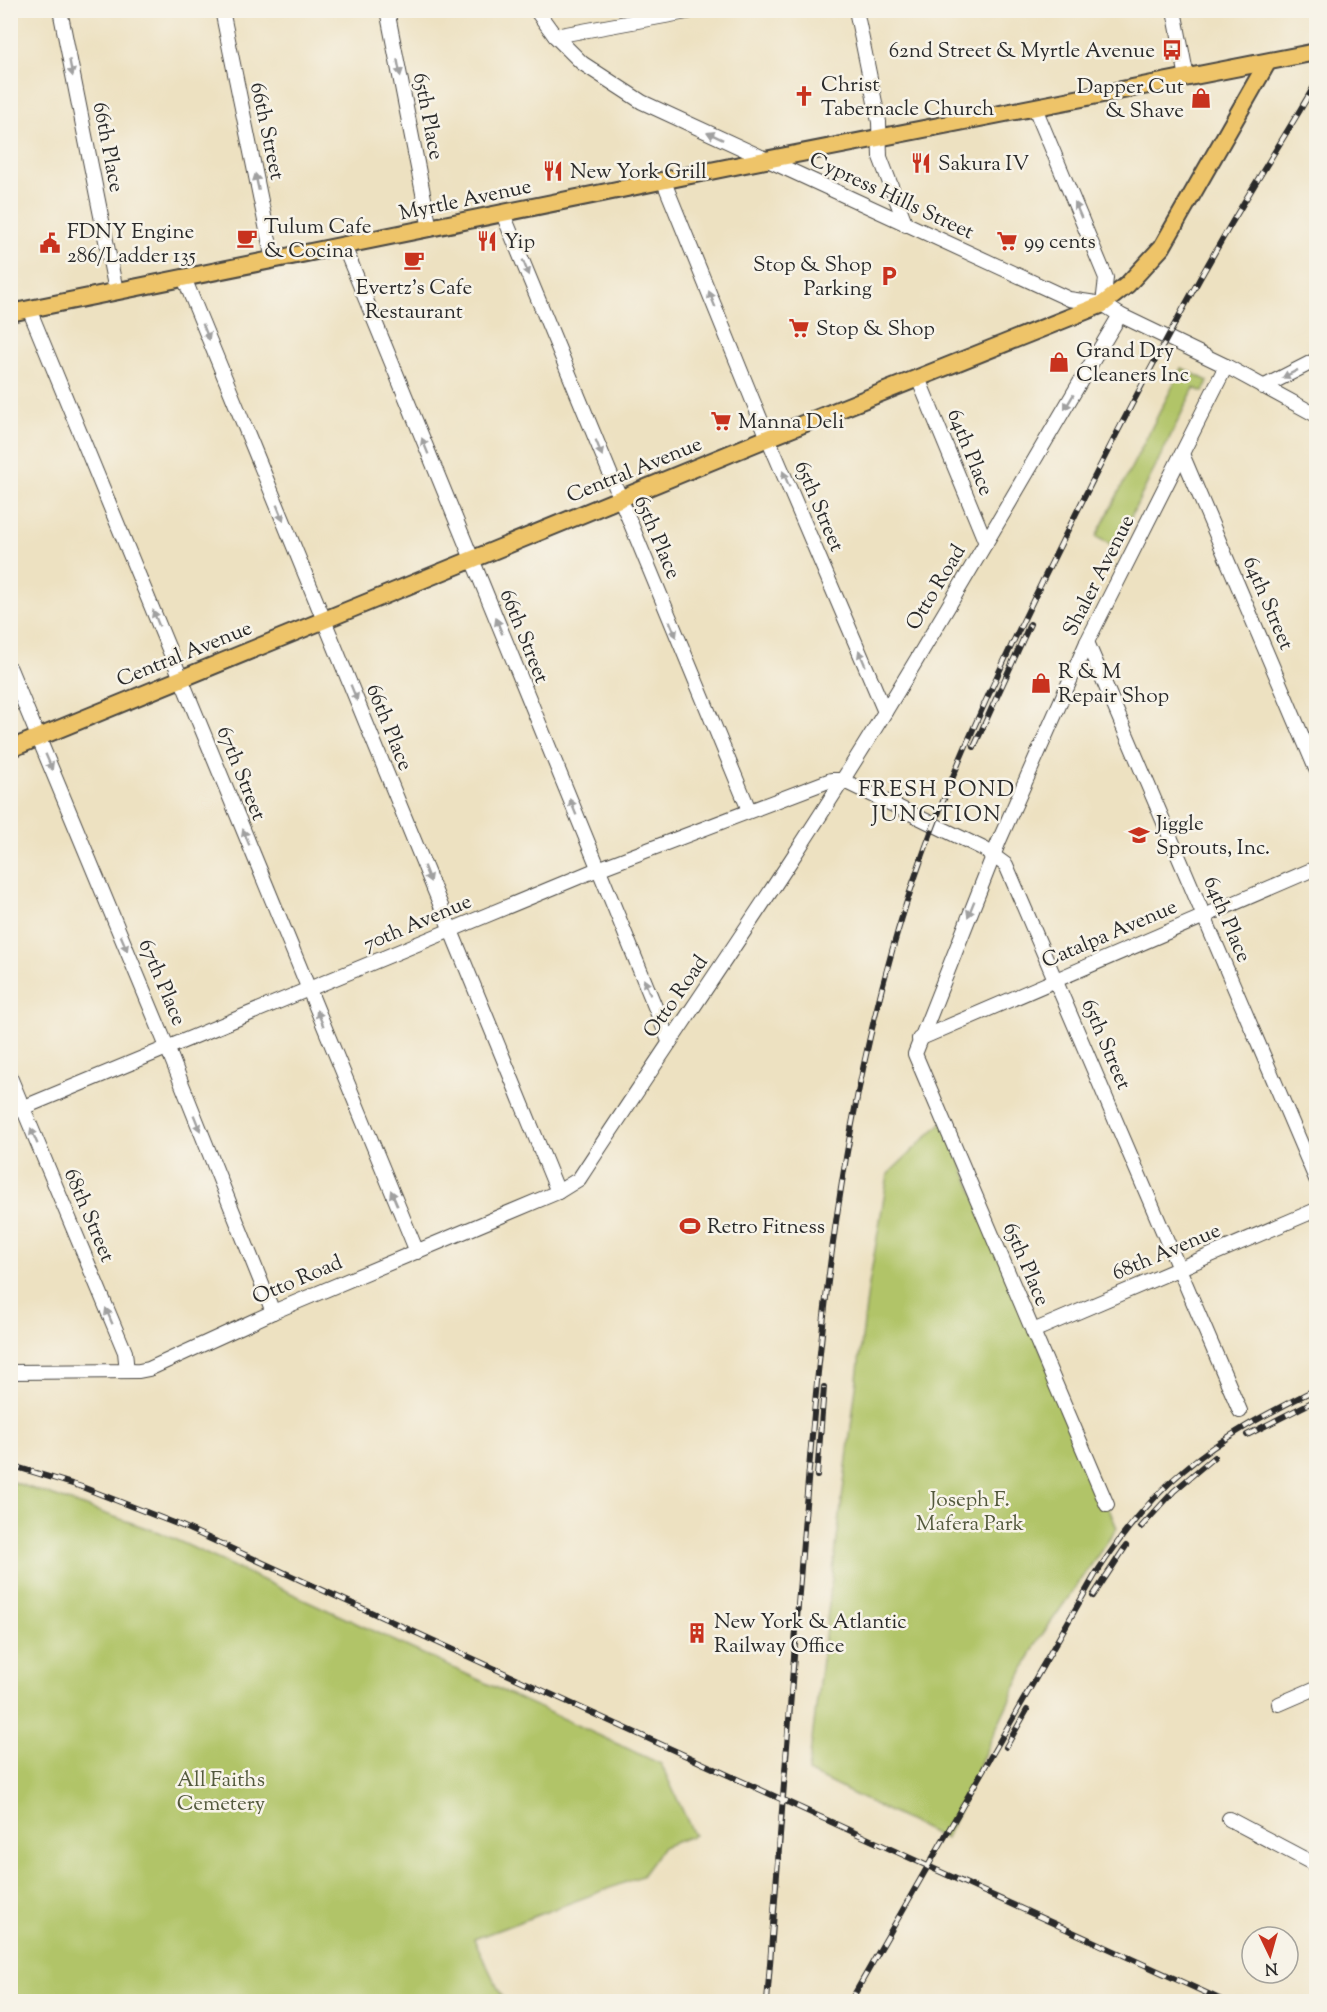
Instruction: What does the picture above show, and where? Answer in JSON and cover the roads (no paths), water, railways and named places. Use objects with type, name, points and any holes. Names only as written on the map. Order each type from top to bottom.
[{"type":"main road","name":"Myrtle Avenue","points":[[10,313],[879,137],[1317,52]]},
{"type":"main road","name":"Central Avenue","points":[[10,749],[768,438],[1103,304],[1127,285],[1162,247],[1266,63]]},
{"type":"street","name":"66th Place","points":[[60,10],[116,291]]},
{"type":"street","name":"66th Street","points":[[222,10],[273,260]]},
{"type":"street","name":"65th Place","points":[[387,10],[430,229]]},
{"type":"street","name":"Cypress Hills Street","points":[[536,10],[555,36],[582,63],[642,102],[1069,298],[1103,304],[1120,315],[1226,366],[1317,415]]},
{"type":"street","points":[[856,10],[879,122],[880,157],[906,225]]},
{"type":"street","points":[[1174,10],[1187,78]]},
{"type":"street","points":[[555,36],[694,11]]},
{"type":"street","points":[[1035,108],[1106,278],[1103,304]]},
{"type":"street","name":"65th Street","points":[[663,182],[768,438],[885,712]]},
{"type":"street","name":"65th Place","points":[[503,214],[749,810]]},
{"type":"street","name":"66th Street","points":[[344,246],[669,1041]]},
{"type":"street","name":"66th Place","points":[[184,278],[558,1192]]},
{"type":"street","name":"67th Street","points":[[29,309],[417,1252]]},
{"type":"street","name":"Otto Road","points":[[10,1372],[149,1369],[273,1311],[558,1192],[579,1179],[669,1041],[752,923],[843,780],[1120,315]]},
{"type":"street","points":[[1263,387],[1317,360]]},
{"type":"street","name":"Shaler Avenue","points":[[919,1039],[993,855],[1087,642],[1226,366]]},
{"type":"street","name":"64th Place","points":[[918,378],[986,543]]},
{"type":"street","name":"64th Street","points":[[1182,454],[1317,770]]},
{"type":"street","name":"64th Place","points":[[1087,642],[1317,1179]]},
{"type":"street","name":"67th Place","points":[[10,669],[167,1047],[273,1311]]},
{"type":"street","name":"70th Avenue","points":[[17,1111],[598,869],[831,780],[843,780]]},
{"type":"street","name":"65th Street","points":[[843,780],[984,849],[1006,865],[1240,1411]]},
{"type":"street","name":"Catalpa Avenue","points":[[919,1039],[1056,978],[1317,868]]},
{"type":"street","name":"65th Place","points":[[919,1039],[915,1054],[1107,1505]]},
{"type":"street","name":"68th Street","points":[[10,1077],[17,1111],[124,1352],[127,1371]]},
{"type":"street","name":"68th Avenue","points":[[1033,1331],[1317,1210]]},
{"type":"street","points":[[1279,1704],[1317,1688]]},
{"type":"street","points":[[1229,1819],[1314,1862]]},
{"type":"railway","points":[[767,2002],[808,1478],[832,1250],[857,1100],[892,951],[923,854],[960,759],[1046,574],[1179,316],[1238,212],[1316,83]]},
{"type":"railway","points":[[974,747],[1030,624]]},
{"type":"railway","points":[[817,1476],[824,1387]]},
{"type":"railway","points":[[850,2002],[1095,1575],[1125,1533],[1159,1493],[1199,1458],[1247,1425],[1316,1389]]},
{"type":"railway","points":[[1247,1435],[1316,1400]]},
{"type":"railway","points":[[1141,1527],[1174,1491],[1214,1457]]},
{"type":"railway","points":[[10,1465],[82,1487],[182,1526],[1226,2002]]},
{"type":"railway","points":[[1093,1596],[1126,1546]]},
{"type":"railway","points":[[1006,1747],[1027,1710]]},
{"type":"place","name":"62nd Street & Myrtle Avenue","points":[[1172,50]]},
{"type":"place","name":"Christ Tabernacle Church","points":[[804,96]]},
{"type":"place","name":"Dapper Cut & Shave","points":[[1201,98]]},
{"type":"place","name":"Sakura IV","points":[[921,163]]},
{"type":"place","name":"New York Grill","points":[[553,171]]},
{"type":"place","name":"Tulum Cafe & Cocina","points":[[247,238]]},
{"type":"place","name":"Yip","points":[[487,241]]},
{"type":"place","name":"99 cents","points":[[1007,241]]},
{"type":"place","name":"FDNY Engine 286/Ladder 135","points":[[50,243]]},
{"type":"place","name":"Evertz's Cafe Restaurant","points":[[414,260]]},
{"type":"place","name":"Stop & Shop Parking","points":[[889,276]]},
{"type":"place","name":"Stop & Shop","points":[[799,328]]},
{"type":"place","name":"Grand Dry Cleaners Inc","points":[[1059,362]]},
{"type":"place","name":"Manna Deli","points":[[721,421]]},
{"type":"place","name":"R & M Repair Shop","points":[[1041,683]]},
{"type":"place","name":"Jiggle Sprouts, Inc.","points":[[1139,835]]},
{"type":"place","name":"Retro Fitness","points":[[690,1226]]},
{"type":"place","name":"New York & Atlantic Railway Office","points":[[697,1633]]},
{"type":"district","name":"FRESH POND JUNCTION","points":[[937,800]]},
{"type":"park label","name":"Joseph F. Mafera Park","points":[[970,1511]]},
{"type":"park label","name":"All Faiths Cemetery","points":[[221,1791]]}]
